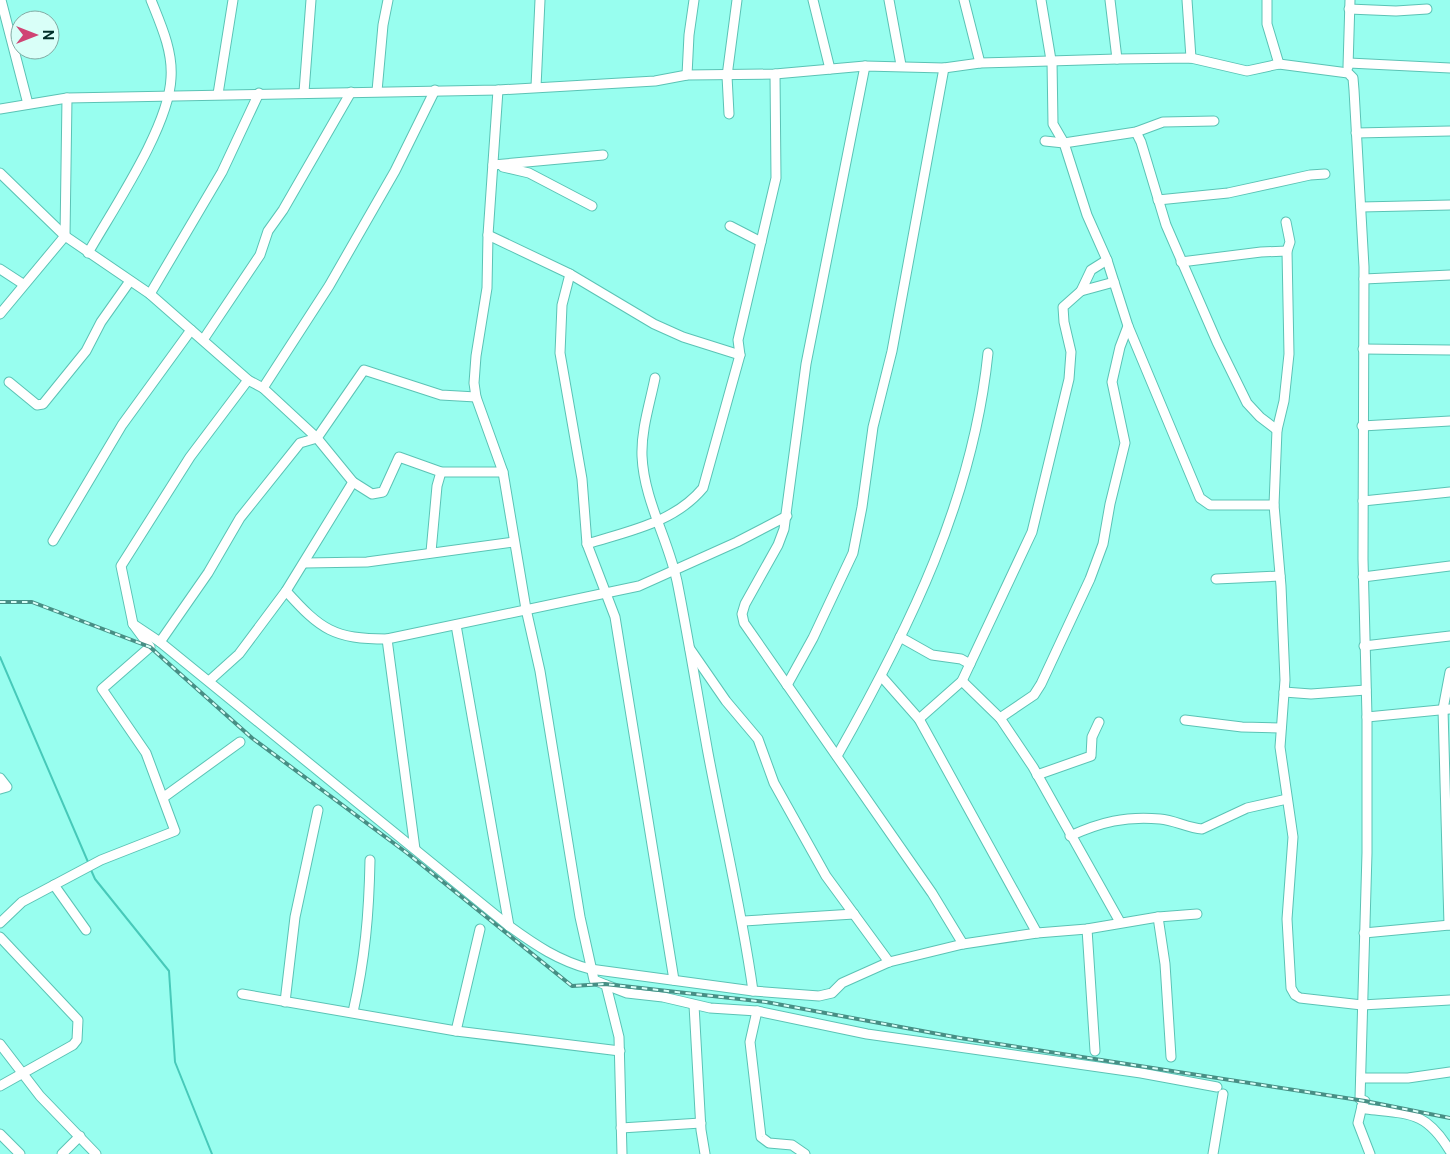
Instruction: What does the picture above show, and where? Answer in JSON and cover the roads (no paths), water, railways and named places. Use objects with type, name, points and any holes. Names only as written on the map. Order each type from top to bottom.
[{"type":"street","points":[[1,0],[28,104]]},
{"type":"street","points":[[88,253],[156,133],[168,95],[171,78],[170,58],[152,0]]},
{"type":"street","points":[[218,94],[234,0]]},
{"type":"street","points":[[304,92],[311,0]]},
{"type":"street","points":[[377,91],[383,26],[388,0]]},
{"type":"street","points":[[536,87],[540,0]]},
{"type":"street","points":[[687,75],[689,35],[694,0]]},
{"type":"street","points":[[728,114],[727,76],[737,0]]},
{"type":"street","points":[[812,0],[830,68]]},
{"type":"street","points":[[889,0],[901,65]]},
{"type":"street","points":[[964,0],[980,63]]},
{"type":"street","points":[[1041,0],[1051,61],[1053,124],[1064,144],[1087,216],[1107,260],[1128,326],[1200,498],[1210,505],[1274,505]]},
{"type":"street","points":[[1110,0],[1116,59]]},
{"type":"street","points":[[1187,0],[1191,58]]},
{"type":"street","points":[[1267,0],[1267,24],[1280,64]]},
{"type":"street","points":[[1370,1154],[1358,1123],[1365,1101],[1360,1099],[1367,717],[1363,577],[1362,426],[1364,279],[1354,90],[1353,78],[1348,68],[1350,5],[1427,9]]},
{"type":"street","points":[[0,109],[68,98],[304,92],[498,90],[655,81],[687,75],[775,74],[865,66],[901,65],[944,68],[980,63],[1191,58],[1248,71],[1280,64],[1348,68],[1450,68]]},
{"type":"street","points":[[865,66],[806,364],[787,516],[778,545],[745,604],[742,614],[744,623],[932,893],[963,944]]},
{"type":"street","points":[[787,685],[813,638],[853,553],[862,507],[873,427],[892,351],[944,68]]},
{"type":"street","points":[[586,544],[657,522],[693,500],[703,488],[740,355],[738,340],[776,178],[775,74]]},
{"type":"street","points":[[263,388],[329,286],[395,171],[435,90]]},
{"type":"street","points":[[498,90],[488,236],[487,288],[476,356],[476,397],[502,472],[526,609],[540,671],[580,916],[590,969],[594,980],[627,993],[663,997],[710,1008],[756,1011],[868,1034],[1141,1072],[1220,1090],[1213,1154]]},
{"type":"street","points":[[203,340],[260,255],[268,232],[283,210],[351,92]]},
{"type":"street","points":[[150,294],[222,172],[259,93]]},
{"type":"street","points":[[0,314],[23,284],[66,236],[68,98]]},
{"type":"street","points":[[1046,141],[1064,144],[1136,132],[1163,122],[1214,121]]},
{"type":"street","points":[[1356,133],[1450,131]]},
{"type":"street","points":[[1136,132],[1181,262],[1247,403],[1260,417],[1277,430]]},
{"type":"street","points":[[493,165],[603,155]]},
{"type":"street","points":[[493,165],[529,173],[592,206]]},
{"type":"street","points":[[0,173],[66,236],[150,294],[248,380],[263,388],[317,438],[353,482],[372,494],[383,492],[399,457],[441,472],[502,472]]},
{"type":"street","points":[[1158,200],[1228,193],[1310,175],[1325,174]]},
{"type":"street","points":[[1361,207],[1450,205]]},
{"type":"street","points":[[1286,222],[1290,242],[1287,252],[1289,354],[1284,401],[1277,430],[1274,505],[1280,576],[1284,692],[1280,747],[1293,837],[1287,919],[1291,988],[1295,995],[1300,998],[1362,1005],[1450,1000]]},
{"type":"street","points":[[730,226],[761,242]]},
{"type":"street","points":[[488,236],[570,274],[654,324],[683,337],[740,355]]},
{"type":"street","points":[[1181,262],[1252,253],[1287,252]]},
{"type":"street","points":[[919,719],[962,681],[1032,532],[1069,378],[1071,352],[1064,322],[1064,307],[1081,291],[1091,270],[1107,260]]},
{"type":"street","points":[[0,269],[23,284]]},
{"type":"street","points":[[570,274],[562,305],[560,353],[582,479],[586,544],[615,617],[674,980]]},
{"type":"street","points":[[1364,279],[1450,275]]},
{"type":"street","points":[[9,382],[37,405],[43,404],[86,351],[101,322],[130,281]]},
{"type":"street","points":[[1081,291],[1114,282]]},
{"type":"street","points":[[1000,718],[1034,695],[1038,690],[1090,579],[1103,544],[1110,504],[1125,443],[1112,382],[1120,347],[1128,326]]},
{"type":"street","points":[[53,541],[122,425],[191,330]]},
{"type":"street","points":[[1363,349],[1450,350]]},
{"type":"street","points":[[837,756],[882,677],[948,531],[972,445],[988,353]]},
{"type":"street","points":[[160,642],[208,572],[240,518],[300,443],[317,438],[364,370],[441,394],[476,397]]},
{"type":"street","points":[[655,378],[642,454],[644,477],[657,522],[675,569],[708,753],[744,921],[753,991]]},
{"type":"street","points":[[0,923],[22,902],[101,860],[175,831],[164,797],[146,753],[102,689],[150,647],[133,624],[121,566],[190,457],[248,380]]},
{"type":"street","points":[[1362,426],[1450,421]]},
{"type":"street","points":[[431,552],[437,486],[441,472]]},
{"type":"street","points":[[209,682],[239,654],[286,591],[305,564],[353,482]]},
{"type":"street","points":[[1363,501],[1450,492]]},
{"type":"street","points":[[286,591],[311,620],[333,631],[354,638],[387,638],[639,586],[737,542],[787,516]]},
{"type":"street","points":[[305,564],[367,562],[514,542]]},
{"type":"street","points":[[1363,577],[1450,566]]},
{"type":"street","points":[[1216,579],[1280,576]]},
{"type":"street","points":[[133,624],[160,642],[509,926],[541,950],[571,964],[590,969],[753,991],[819,996],[832,993],[842,983],[889,962],[963,944],[1037,932],[1086,929],[1158,916],[1197,914]]},
{"type":"street","points":[[456,625],[509,926]]},
{"type":"street","points":[[1364,646],[1450,636]]},
{"type":"street","points":[[900,637],[932,655],[961,658],[970,664]]},
{"type":"street","points":[[387,638],[415,849]]},
{"type":"street","points":[[690,649],[726,701],[758,739],[779,792],[826,876],[889,962]]},
{"type":"street","points":[[1364,932],[1449,925],[1447,709],[1450,672]]},
{"type":"street","points":[[882,677],[919,719],[1037,932]]},
{"type":"street","points":[[962,681],[1000,718],[1037,775],[1120,922]]},
{"type":"street","points":[[1284,692],[1311,694],[1366,690]]},
{"type":"street","points":[[1367,717],[1447,709]]},
{"type":"street","points":[[1185,720],[1242,727],[1281,728]]},
{"type":"street","points":[[1037,775],[1091,756],[1092,737],[1099,722]]},
{"type":"street","points":[[164,797],[240,742]]},
{"type":"street","points":[[0,778],[7,788],[0,789]]},
{"type":"street","points":[[1070,836],[1097,823],[1124,819],[1162,819],[1202,829],[1247,808],[1286,799]]},
{"type":"street","points":[[285,1002],[294,917],[318,810]]},
{"type":"street","points":[[353,1012],[363,967],[368,928],[370,860]]},
{"type":"street","points":[[54,885],[86,930]]},
{"type":"street","points":[[744,921],[854,914]]},
{"type":"street","points":[[1158,916],[1165,964],[1171,1057]]},
{"type":"street","points":[[456,1032],[480,929]]},
{"type":"street","points":[[1086,929],[1094,1051]]},
{"type":"street","points":[[0,937],[78,1020],[77,1040],[73,1045],[0,1086]]},
{"type":"street","points":[[606,985],[616,1022],[620,1051],[622,1154]]},
{"type":"street","points":[[242,994],[353,1012],[456,1032],[620,1051]]},
{"type":"street","points":[[694,1005],[701,1123],[705,1154]]},
{"type":"street","points":[[756,1011],[750,1042],[761,1137],[768,1142],[792,1145],[805,1154]]},
{"type":"street","points":[[0,1044],[40,1096],[96,1154]]},
{"type":"street","points":[[1361,1078],[1408,1078],[1450,1072]]},
{"type":"street","points":[[1362,1106],[1366,1109],[1404,1114],[1423,1120],[1434,1127],[1450,1151]]},
{"type":"street","points":[[621,1128],[701,1123]]},
{"type":"street","points":[[0,1134],[20,1154]]},
{"type":"street","points":[[62,1154],[80,1136]]},
{"type":"waterway","points":[[0,657],[88,862]]},
{"type":"waterway","points":[[91,870],[95,879],[169,971],[175,1062],[212,1154]]},
{"type":"railway","points":[[0,602],[32,602],[150,647],[252,738],[407,853],[572,986],[605,984],[766,1002],[960,1038],[1365,1101],[1450,1118]]}]
